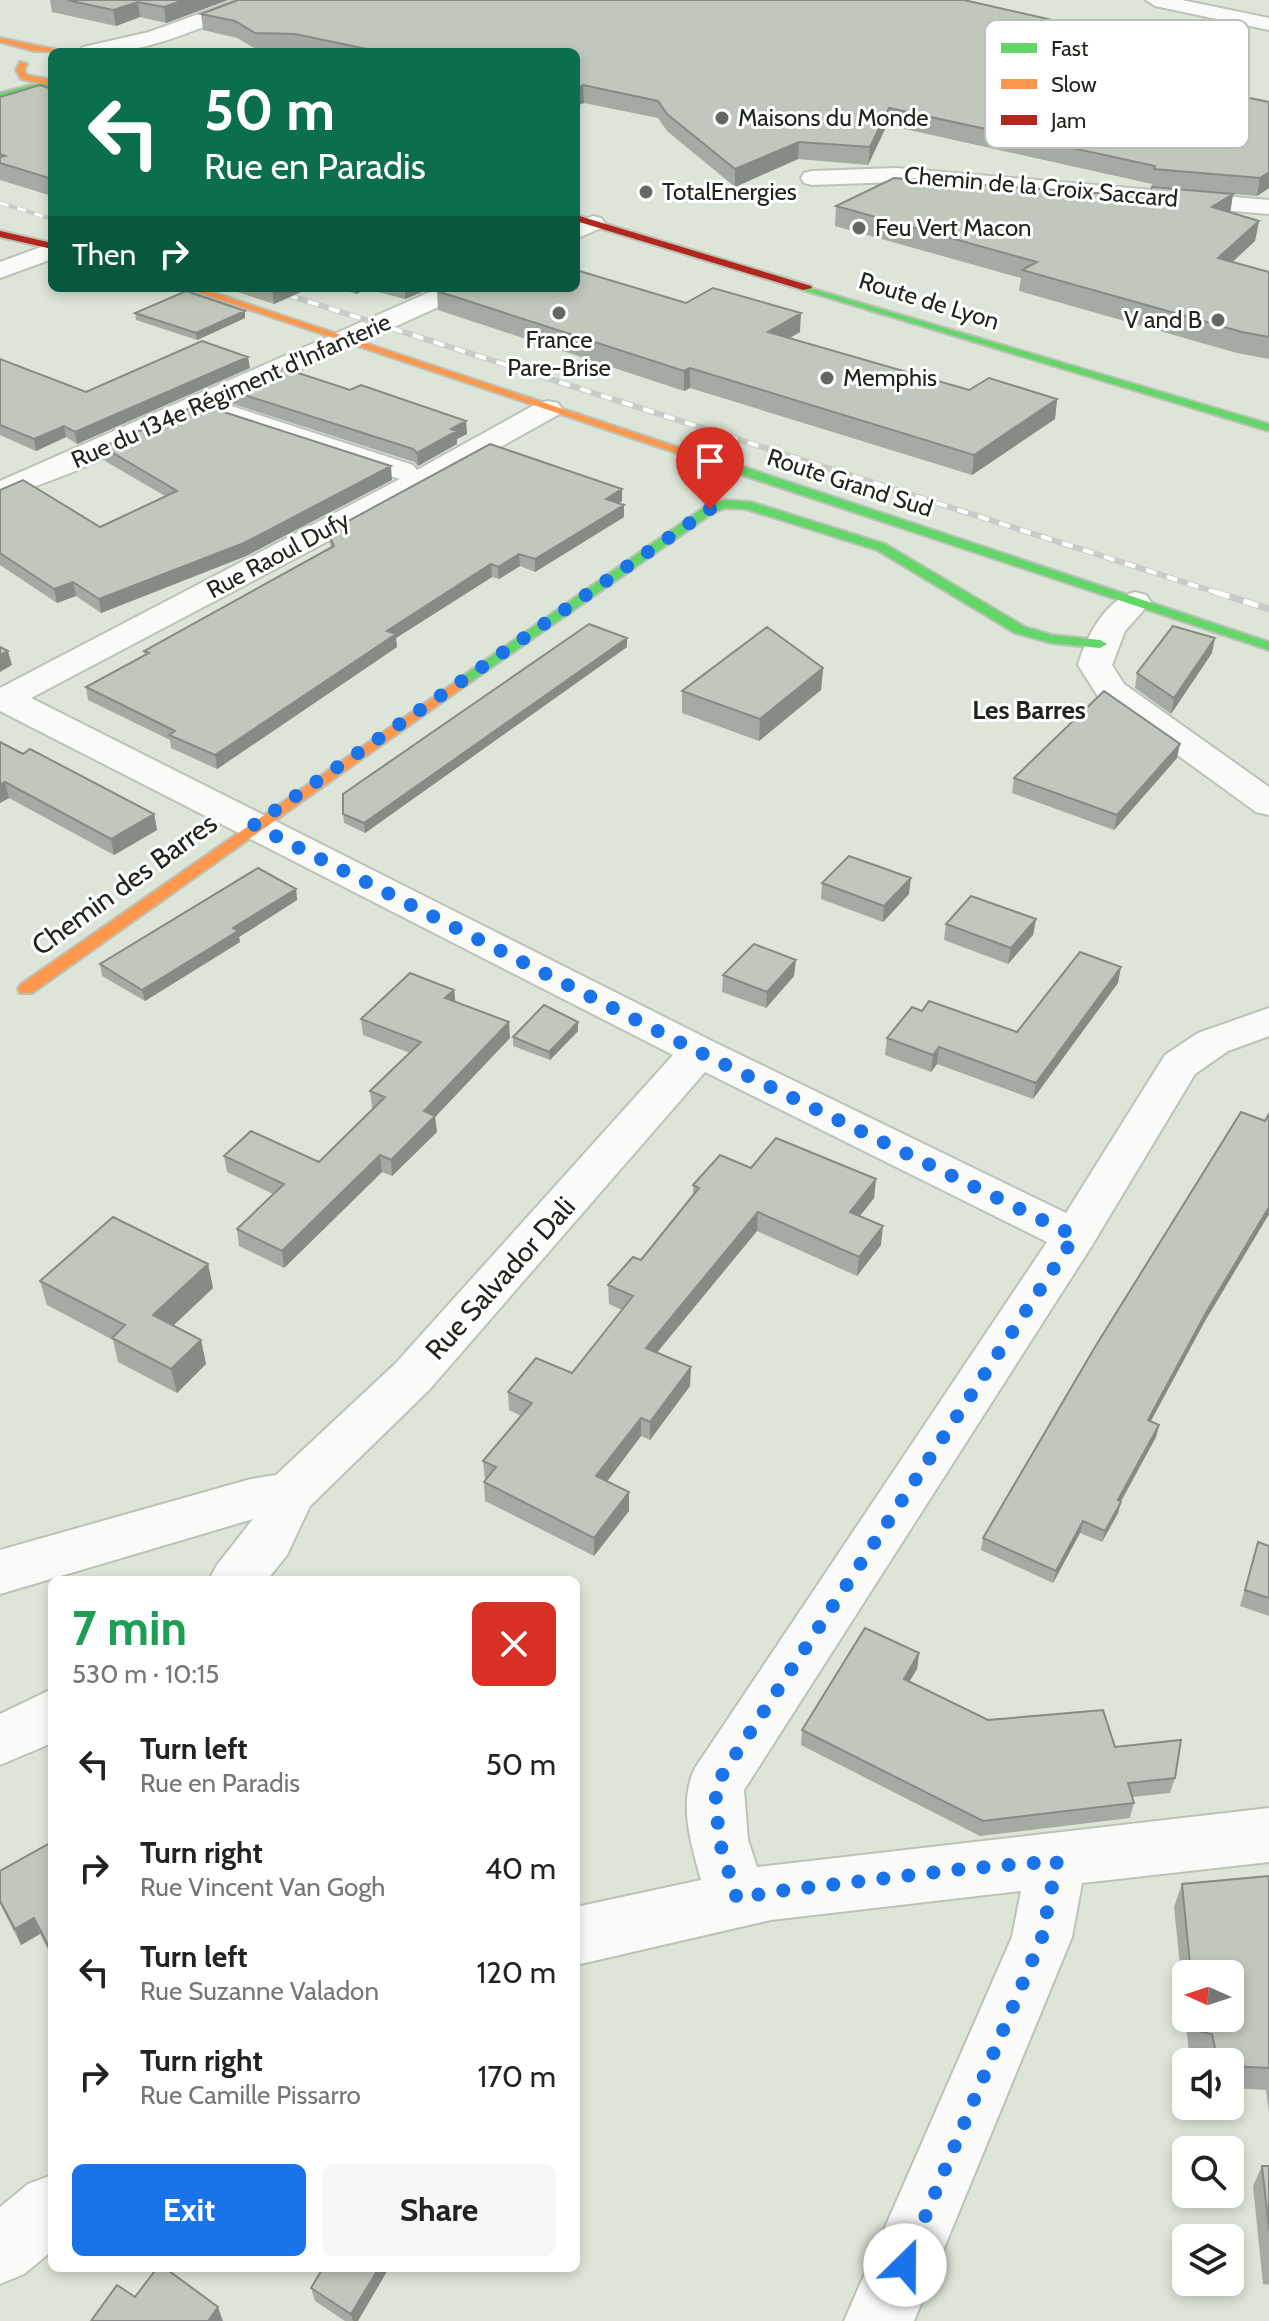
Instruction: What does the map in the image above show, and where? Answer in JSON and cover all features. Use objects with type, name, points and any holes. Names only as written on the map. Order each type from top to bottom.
[{"type":"main road","points":[[0,40],[48,50]]},
{"type":"main road","points":[[0,54],[34,81],[48,83]]},
{"type":"main road","points":[[0,84],[48,56]]},
{"type":"main road","points":[[0,96],[48,84]]},
{"type":"main road","name":"Route de Lyon","points":[[582,224],[1269,428]]},
{"type":"main road","points":[[0,234],[48,247]]},
{"type":"main road","name":"Route Grand Sud","points":[[202,292],[1269,646]]},
{"type":"main road","name":"Chemin des Barres","points":[[26,989],[549,619],[710,509],[725,504],[772,511],[881,547],[1020,630],[1051,639],[1100,644]]},
{"type":"street","points":[[104,48],[154,37],[255,0]]},
{"type":"street","points":[[1155,0],[1269,24]]},
{"type":"street","points":[[136,48],[154,37]]},
{"type":"street","name":"Chemin de la Croix Saccard","points":[[812,178],[896,175],[1269,207]]},
{"type":"street","points":[[0,271],[48,250]]},
{"type":"street","name":"Rue du 134e Régiment d'Infanterie","points":[[0,491],[451,292]]},
{"type":"street","points":[[198,404],[403,471]]},
{"type":"street","name":"Rue Raoul Dufy","points":[[2,700],[374,505],[548,409]]},
{"type":"street","points":[[260,456],[300,436]]},
{"type":"street","points":[[1135,602],[1100,644],[1095,665],[1111,691],[1269,804]]},
{"type":"street","points":[[2,700],[699,1052],[1075,1236]]},
{"type":"street","points":[[737,1899],[719,1840],[715,1786],[1075,1236],[1180,1065],[1213,1042],[1269,1021]]},
{"type":"street","name":"Rue Salvador Dali","points":[[239,1576],[269,1540],[290,1494],[412,1377],[699,1052]]},
{"type":"street","points":[[0,1572],[251,1499],[290,1494]]},
{"type":"street","points":[[0,1740],[48,1716]]},
{"type":"street","points":[[580,1935],[771,1892],[1269,1835]]},
{"type":"street","points":[[879,2321],[1042,1937],[1057,1861]]},
{"type":"street","points":[[0,2250],[48,2211]]},
{"type":"building","points":[[67,0],[184,0],[164,7],[138,2],[113,10]]},
{"type":"building","points":[[238,0],[964,0],[1052,20],[985,20],[985,129],[889,108],[870,147],[799,142],[735,169],[667,114],[658,101],[580,87],[580,48],[362,48],[295,34],[255,33],[235,21],[201,14]]},
{"type":"building","points":[[40,85],[48,88],[48,178],[0,163],[0,157],[5,156],[0,154],[0,97]]},
{"type":"building","points":[[1249,98],[1269,102],[1269,172],[1260,178],[1154,169],[1155,166],[1072,148],[1249,148]]},
{"type":"building","points":[[894,178],[1150,197],[1152,187],[1233,194],[1212,207],[1259,221],[1218,258],[1269,272],[1269,337],[1022,270],[1037,262],[836,206]]},
{"type":"building","points":[[580,271],[686,303],[713,288],[801,313],[768,332],[969,390],[989,378],[1057,399],[974,455],[690,368],[684,371],[440,292],[580,292]]},
{"type":"building","points":[[184,292],[245,311],[196,333],[135,313]]},
{"type":"building","points":[[202,341],[248,357],[75,432],[64,426],[34,439],[0,425],[0,359],[86,392]]},
{"type":"building","points":[[283,368],[350,390],[361,385],[466,421],[451,429],[457,431],[417,453],[413,449],[232,391]]},
{"type":"building","points":[[199,404],[391,466],[244,543],[99,599],[73,582],[54,589],[0,553],[0,490],[23,480],[100,527],[177,491],[103,447]]},
{"type":"building","points":[[490,444],[622,489],[606,499],[624,505],[535,559],[519,554],[498,567],[491,564],[387,631],[396,634],[215,755],[169,735],[175,731],[86,687],[149,653],[144,651],[334,546],[328,532]]},
{"type":"building","points":[[589,624],[627,638],[364,823],[343,814],[343,794]]},
{"type":"building","points":[[1173,626],[1215,638],[1174,698],[1137,673]]},
{"type":"building","points":[[767,627],[823,668],[760,719],[682,691]]},
{"type":"building","points":[[1104,691],[1180,744],[1117,815],[1014,778]]},
{"type":"building","points":[[0,742],[23,754],[30,749],[154,814],[111,839],[5,782],[0,785]]},
{"type":"building","points":[[849,856],[911,878],[884,906],[822,883]]},
{"type":"building","points":[[258,868],[296,889],[233,928],[238,931],[142,990],[100,964]]},
{"type":"building","points":[[971,896],[1036,919],[1011,948],[946,924]]},
{"type":"building","points":[[754,944],[796,960],[767,992],[723,975]]},
{"type":"building","points":[[1080,952],[1121,967],[1036,1083],[939,1047],[933,1055],[887,1038],[912,1007],[922,1011],[929,1001],[1017,1032]]},
{"type":"building","points":[[410,973],[454,990],[445,998],[509,1022],[424,1111],[435,1116],[391,1160],[380,1155],[282,1251],[237,1229],[284,1184],[224,1156],[251,1131],[319,1162],[385,1097],[370,1091],[421,1042],[361,1019]]},
{"type":"building","points":[[544,1005],[578,1022],[549,1052],[513,1037]]},
{"type":"building","points":[[1241,1112],[1265,1121],[1269,1114],[1269,1207],[1208,1309],[1148,1420],[1159,1425],[1118,1500],[1121,1502],[1105,1531],[1083,1521],[1056,1571],[983,1538],[1095,1347]]},
{"type":"building","points":[[776,1138],[876,1179],[850,1212],[883,1226],[859,1257],[758,1212],[646,1348],[691,1367],[650,1422],[641,1418],[596,1476],[629,1492],[594,1538],[484,1482],[496,1467],[483,1461],[532,1403],[508,1392],[536,1358],[572,1373],[633,1296],[608,1285],[633,1257],[641,1260],[699,1188],[693,1185],[720,1155],[751,1168]]},
{"type":"building","points":[[113,1217],[208,1264],[153,1315],[201,1340],[171,1369],[112,1338],[125,1325],[40,1281]]},
{"type":"building","points":[[1258,1542],[1269,1546],[1269,1598],[1245,1590]]},
{"type":"building","points":[[865,1628],[919,1653],[904,1679],[988,1720],[1103,1710],[1115,1747],[1181,1740],[1175,1778],[1128,1783],[1134,1803],[983,1821],[802,1730]]},
{"type":"building","points":[[48,1844],[48,1945],[34,1918],[15,1929],[0,1901],[0,1871]]},
{"type":"building","points":[[1269,1876],[1269,2068],[1244,2067],[1244,2048],[1215,2048],[1212,2034],[1202,2032],[1244,2032],[1244,1960],[1190,1960],[1182,1884]]},
{"type":"building","points":[[1262,2166],[1269,2166],[1269,2229]]},
{"type":"building","points":[[154,2272],[170,2272],[218,2307],[208,2321],[91,2321],[117,2285],[135,2297]]},
{"type":"building","points":[[321,2272],[377,2272],[351,2314],[311,2288]]},
{"type":"railway","points":[[0,203],[48,218]]},
{"type":"railway","points":[[278,292],[1221,594]]},
{"type":"railway","points":[[1215,592],[1269,609]]},
{"type":"traffic: fast","points":[[0,96],[48,84]]},
{"type":"traffic: fast","points":[[807,288],[1269,428]]},
{"type":"traffic: fast","points":[[719,463],[1269,646]]},
{"type":"traffic: fast","points":[[464,680],[710,509],[725,504],[747,505],[881,547],[1020,630],[1051,639],[1100,644]]},
{"type":"traffic: slow","points":[[0,40],[48,50]]},
{"type":"traffic: slow","points":[[23,64],[20,70],[24,77],[48,82]]},
{"type":"traffic: slow","points":[[202,292],[719,463]]},
{"type":"traffic: slow","points":[[26,989],[464,680]]},
{"type":"traffic: jam","points":[[580,219],[807,288]]},
{"type":"traffic: jam","points":[[0,234],[48,245]]},
{"type":"place","name":"Maisons du Monde","points":[[722,118]]},
{"type":"place","name":"TotalEnergies","points":[[646,192]]},
{"type":"place","name":"Feu Vert Macon","points":[[859,228]]},
{"type":"place","name":"France Pare-Brise","points":[[559,313]]},
{"type":"place","name":"V and B","points":[[1218,320]]},
{"type":"place","name":"Memphis","points":[[827,378]]},
{"type":"district","name":"Les Barres","points":[[1029,710]]},
{"type":"route","points":[[710,509],[254,825],[699,1052],[1075,1236],[715,1786],[719,1840],[737,1899],[771,1892],[963,1869],[1057,1861],[1042,1937],[905,2265]]}]
